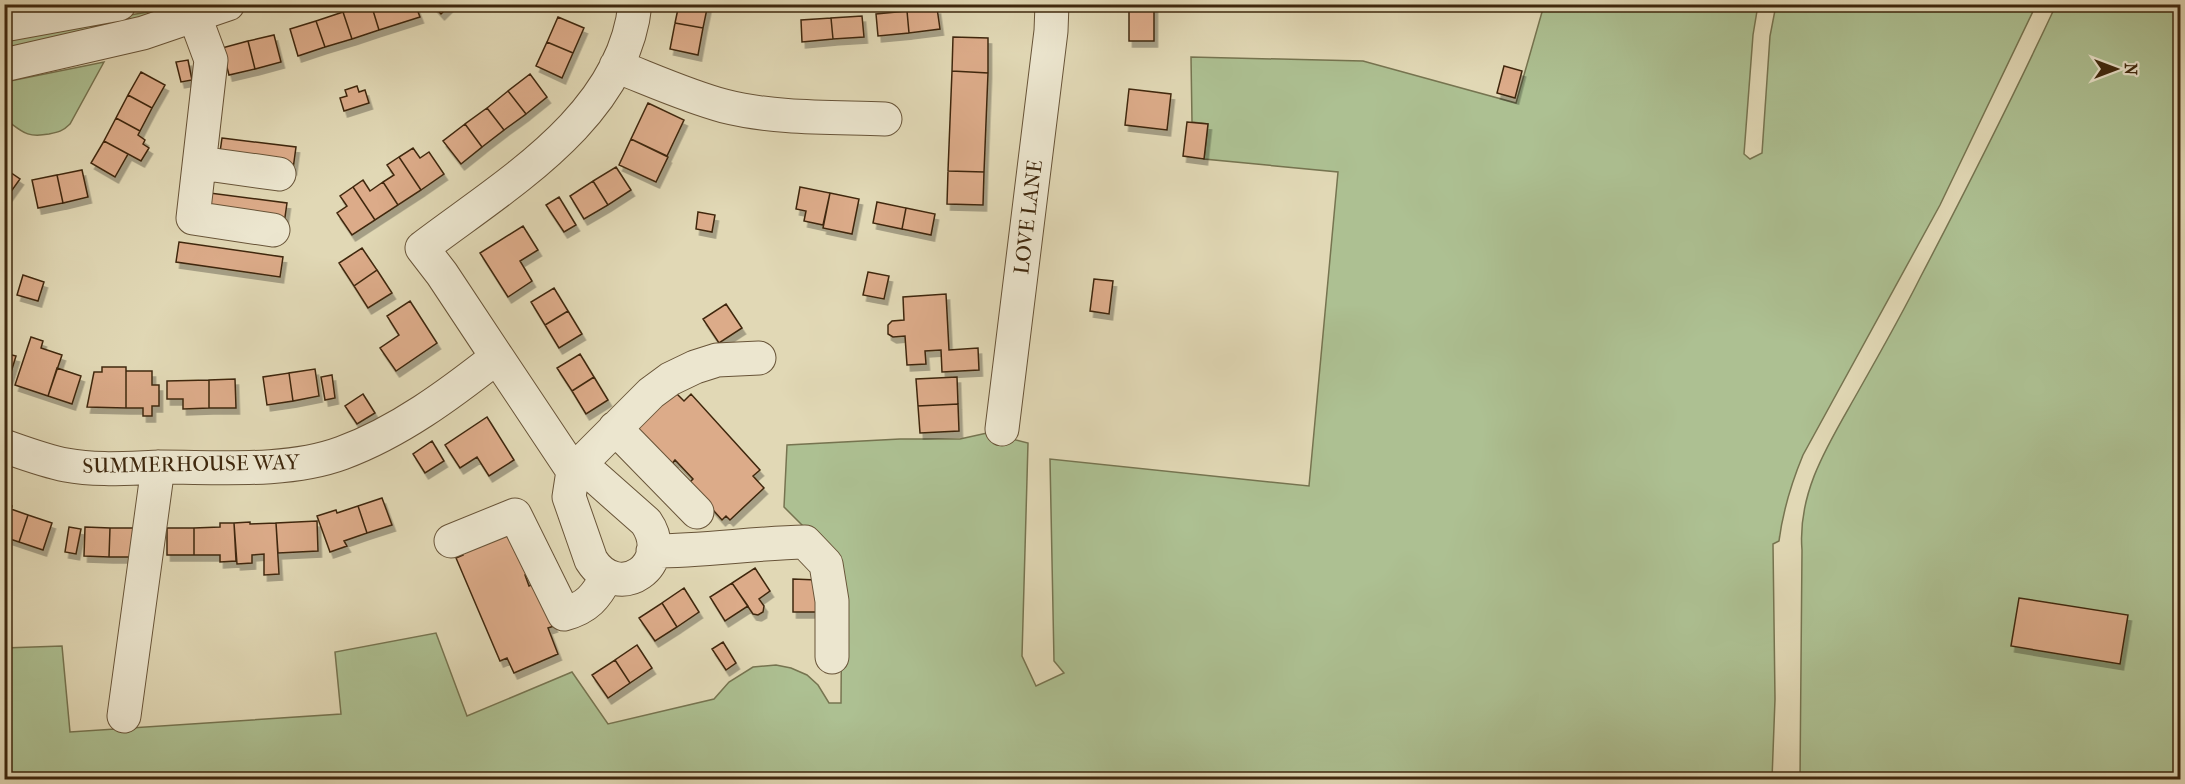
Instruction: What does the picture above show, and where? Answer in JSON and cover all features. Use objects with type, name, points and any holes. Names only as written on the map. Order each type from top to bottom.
[{"type":"street","points":[[4,25],[119,4]]},
{"type":"street","points":[[4,65],[143,33],[228,4]]},
{"type":"street","points":[[635,4],[625,45],[616,66],[585,113],[530,169],[422,248],[442,274],[573,471],[594,476],[646,522],[651,530],[653,551],[651,562],[641,574],[625,579],[607,576],[595,567],[591,560],[571,508],[569,488],[573,471],[651,393],[670,379],[717,360],[759,358]]},
{"type":"street","name":"LOVE LANE","points":[[1002,429],[1050,42],[1052,4]]},
{"type":"street","points":[[195,17],[212,60],[193,218],[273,230]]},
{"type":"street","points":[[616,66],[684,93],[725,106],[790,115],[885,119]]},
{"type":"street","points":[[200,163],[279,174]]},
{"type":"street","name":"SUMMERHOUSE WAY","points":[[4,446],[65,465],[96,469],[281,465],[309,462],[341,453],[398,427],[466,382],[497,357]]},
{"type":"street","points":[[615,428],[697,512]]},
{"type":"street","points":[[124,716],[158,468]]},
{"type":"street","points":[[451,541],[515,515],[564,614],[574,611],[596,597],[607,576]]},
{"type":"street","points":[[653,551],[705,550],[762,543],[805,542],[826,564],[832,601],[832,657]]},
{"type":"green space","points":[[175,5],[203,5],[5,58],[5,36],[154,11]]},
{"type":"green space","points":[[1544,5],[1758,5],[1753,35],[1744,154],[1750,159],[1762,153],[1770,36],[1776,5],[2036,5],[1940,205],[1803,455],[1795,476],[1785,508],[1779,541],[1773,544],[1775,699],[1772,779],[5,779],[4,648],[62,646],[70,732],[341,714],[335,652],[436,633],[467,716],[572,672],[608,724],[714,699],[729,682],[753,667],[776,665],[791,668],[807,675],[818,685],[829,703],[841,703],[842,573],[819,542],[784,507],[787,445],[900,439],[960,439],[987,433],[1028,443],[1022,656],[1036,686],[1064,673],[1054,661],[1050,459],[1309,486],[1338,172],[1204,159],[1208,124],[1192,122],[1191,57],[1363,61],[1516,103]]},
{"type":"green space","points":[[2056,5],[2180,5],[2180,779],[1800,780],[1802,528],[1810,486],[1827,447],[1898,320],[1955,210]]},
{"type":"green space","points":[[104,62],[70,124],[63,130],[35,135],[21,131],[5,119],[5,82]]},
{"type":"building","points":[[371,4],[379,30],[352,39],[343,12]]},
{"type":"building","points":[[371,4],[415,4],[420,17],[379,30]]},
{"type":"building","points":[[432,4],[451,4],[441,14]]},
{"type":"building","points":[[679,4],[708,4],[703,28],[675,23]]},
{"type":"building","points":[[1129,4],[1154,4],[1154,41],[1129,41]]},
{"type":"building","points":[[937,8],[940,29],[909,33],[907,11]]},
{"type":"building","points":[[907,11],[909,33],[878,36],[876,14]]},
{"type":"building","points":[[343,12],[352,39],[325,47],[316,21]]},
{"type":"building","points":[[862,16],[864,37],[833,39],[831,18]]},
{"type":"building","points":[[558,17],[584,28],[573,53],[547,42]]},
{"type":"building","points":[[831,18],[833,39],[802,42],[801,20]]},
{"type":"building","points":[[316,21],[325,47],[298,56],[290,29]]},
{"type":"building","points":[[675,23],[703,28],[698,55],[670,49]]},
{"type":"building","points":[[274,35],[281,62],[255,69],[248,41]]},
{"type":"building","points":[[953,37],[988,38],[988,73],[952,71]]},
{"type":"building","points":[[248,41],[255,69],[229,75],[222,48]]},
{"type":"building","points":[[547,42],[573,53],[562,78],[536,66]]},
{"type":"building","points":[[188,60],[192,80],[181,82],[176,62]]},
{"type":"building","points":[[1504,66],[1522,71],[1515,98],[1497,93]]},
{"type":"building","points":[[952,71],[988,73],[984,172],[948,171]]},
{"type":"building","points":[[141,72],[165,85],[152,108],[128,95]]},
{"type":"building","points":[[530,74],[547,97],[526,114],[508,91]]},
{"type":"building","points":[[357,86],[359,92],[365,90],[369,103],[344,111],[340,98],[347,96],[345,90]]},
{"type":"building","points":[[1129,89],[1171,94],[1167,130],[1125,125]]},
{"type":"building","points":[[508,91],[526,114],[504,130],[487,108]]},
{"type":"building","points":[[128,95],[152,108],[140,131],[116,118]]},
{"type":"building","points":[[648,103],[684,120],[667,156],[631,139]]},
{"type":"building","points":[[487,108],[504,130],[482,147],[465,124]]},
{"type":"building","points":[[116,118],[140,131],[138,135],[145,140],[143,144],[149,148],[141,161],[104,141]]},
{"type":"building","points":[[1187,122],[1208,124],[1204,159],[1183,156]]},
{"type":"building","points":[[465,124],[482,147],[461,164],[443,141]]},
{"type":"building","points":[[222,138],[296,147],[293,169],[219,159]]},
{"type":"building","points":[[631,139],[668,157],[656,182],[619,165]]},
{"type":"building","points":[[104,141],[128,154],[115,177],[91,163]]},
{"type":"building","points":[[413,148],[420,158],[429,152],[444,174],[421,190],[399,157]]},
{"type":"building","points":[[399,157],[421,190],[398,205],[383,182],[394,175],[387,165]]},
{"type":"building","points":[[616,167],[631,190],[608,205],[593,181]]},
{"type":"building","points":[[4,168],[20,179],[5,200],[4,200]]},
{"type":"building","points":[[82,170],[88,197],[63,203],[57,175]]},
{"type":"building","points":[[948,171],[984,172],[983,205],[947,204]]},
{"type":"building","points":[[57,175],[63,203],[38,208],[32,180]]},
{"type":"building","points":[[363,180],[370,191],[383,182],[398,205],[375,220],[353,187]]},
{"type":"building","points":[[593,181],[608,205],[584,219],[570,196]]},
{"type":"building","points":[[353,187],[375,220],[352,235],[337,213],[347,206],[340,196]]},
{"type":"building","points":[[800,187],[830,193],[823,225],[804,221],[806,211],[796,209]]},
{"type":"building","points":[[202,192],[287,203],[284,224],[200,213]]},
{"type":"building","points":[[830,193],[859,199],[852,234],[823,228]]},
{"type":"building","points":[[559,197],[576,225],[564,232],[546,205]]},
{"type":"building","points":[[877,202],[906,208],[902,229],[873,223]]},
{"type":"building","points":[[906,208],[935,214],[931,235],[902,229]]},
{"type":"building","points":[[698,212],[715,215],[712,232],[696,229]]},
{"type":"building","points":[[523,226],[538,250],[520,261],[532,281],[508,297],[480,253]]},
{"type":"building","points":[[179,242],[283,257],[280,277],[176,262]]},
{"type":"building","points":[[362,248],[377,270],[354,286],[339,263]]},
{"type":"building","points":[[377,270],[392,293],[368,308],[354,286]]},
{"type":"building","points":[[868,272],[889,276],[884,299],[863,295]]},
{"type":"building","points":[[23,275],[44,282],[38,301],[17,295]]},
{"type":"building","points":[[1094,279],[1113,281],[1109,314],[1090,311]]},
{"type":"building","points":[[554,288],[568,311],[545,325],[531,302]]},
{"type":"building","points":[[946,294],[949,350],[978,348],[979,370],[942,372],[941,350],[925,351],[926,364],[907,365],[905,336],[893,337],[888,334],[888,325],[892,321],[904,320],[903,297]]},
{"type":"building","points":[[410,301],[437,343],[396,371],[380,348],[399,335],[387,316]]},
{"type":"building","points":[[726,304],[742,328],[719,343],[703,319]]},
{"type":"building","points":[[568,311],[582,334],[559,348],[545,325]]},
{"type":"building","points":[[31,337],[43,341],[41,348],[62,355],[48,396],[15,385]]},
{"type":"building","points":[[4,353],[16,356],[8,382],[4,381]]},
{"type":"building","points":[[580,354],[594,377],[572,391],[557,368]]},
{"type":"building","points":[[102,367],[126,367],[126,408],[87,407],[94,372],[102,372]]},
{"type":"building","points":[[57,368],[81,376],[72,404],[48,396]]},
{"type":"building","points":[[315,369],[319,396],[293,401],[289,373]]},
{"type":"building","points":[[126,371],[152,371],[152,385],[159,385],[159,406],[152,406],[152,416],[143,416],[143,408],[126,408]]},
{"type":"building","points":[[289,373],[293,401],[267,405],[263,377]]},
{"type":"building","points":[[332,375],[335,398],[325,400],[321,377]]},
{"type":"building","points":[[594,377],[608,400],[586,414],[572,391]]},
{"type":"building","points":[[957,377],[958,404],[918,406],[916,379]]},
{"type":"building","points":[[235,379],[236,408],[209,408],[209,380]]},
{"type":"building","points":[[209,380],[209,408],[183,409],[183,399],[167,399],[167,381]]},
{"type":"building","points":[[673,390],[684,401],[691,394],[760,470],[753,476],[764,488],[730,520],[726,516],[722,520],[689,483],[693,479],[675,460],[671,465],[637,429]]},
{"type":"building","points":[[363,394],[375,413],[357,424],[345,406]]},
{"type":"building","points":[[958,404],[959,431],[920,433],[918,406]]},
{"type":"building","points":[[487,417],[514,460],[489,476],[477,457],[460,468],[445,445]]},
{"type":"building","points":[[432,441],[444,461],[425,473],[413,454]]},
{"type":"building","points":[[382,498],[392,525],[367,533],[358,506]]},
{"type":"building","points":[[4,503],[12,506],[11,509],[28,515],[19,542],[4,537]]},
{"type":"building","points":[[358,506],[367,533],[344,541],[347,546],[330,552],[317,516],[336,510],[337,513]]},
{"type":"building","points":[[28,515],[52,523],[43,550],[19,542]]},
{"type":"building","points":[[317,521],[318,551],[278,553],[276,523]]},
{"type":"building","points":[[250,522],[250,524],[276,523],[279,574],[264,575],[264,554],[252,555],[252,563],[237,564],[234,523]]},
{"type":"building","points":[[220,523],[234,523],[236,561],[220,562],[220,555],[194,555],[194,528],[220,527]]},
{"type":"building","points":[[69,527],[81,529],[76,554],[65,552]]},
{"type":"building","points":[[85,527],[110,528],[109,557],[84,556]]},
{"type":"building","points":[[110,528],[135,528],[134,557],[109,557]]},
{"type":"building","points":[[167,528],[194,528],[194,555],[167,555]]},
{"type":"building","points":[[513,531],[531,573],[525,575],[529,586],[536,583],[554,626],[548,628],[558,654],[514,673],[507,658],[500,661],[456,558],[463,555],[460,547]]},
{"type":"building","points":[[755,568],[770,591],[759,599],[764,606],[763,612],[758,615],[753,614],[732,583]]},
{"type":"building","points":[[793,579],[817,580],[817,612],[793,612]]},
{"type":"building","points":[[732,583],[748,606],[725,621],[710,597]]},
{"type":"building","points":[[684,588],[699,612],[677,627],[662,603]]},
{"type":"building","points":[[2019,598],[2128,615],[2120,664],[2011,646]]},
{"type":"building","points":[[662,603],[677,627],[655,641],[639,618]]},
{"type":"building","points":[[723,642],[736,663],[726,670],[712,649]]},
{"type":"building","points":[[637,645],[652,668],[630,683],[615,660]]},
{"type":"building","points":[[615,660],[630,683],[608,698],[592,675]]}]
